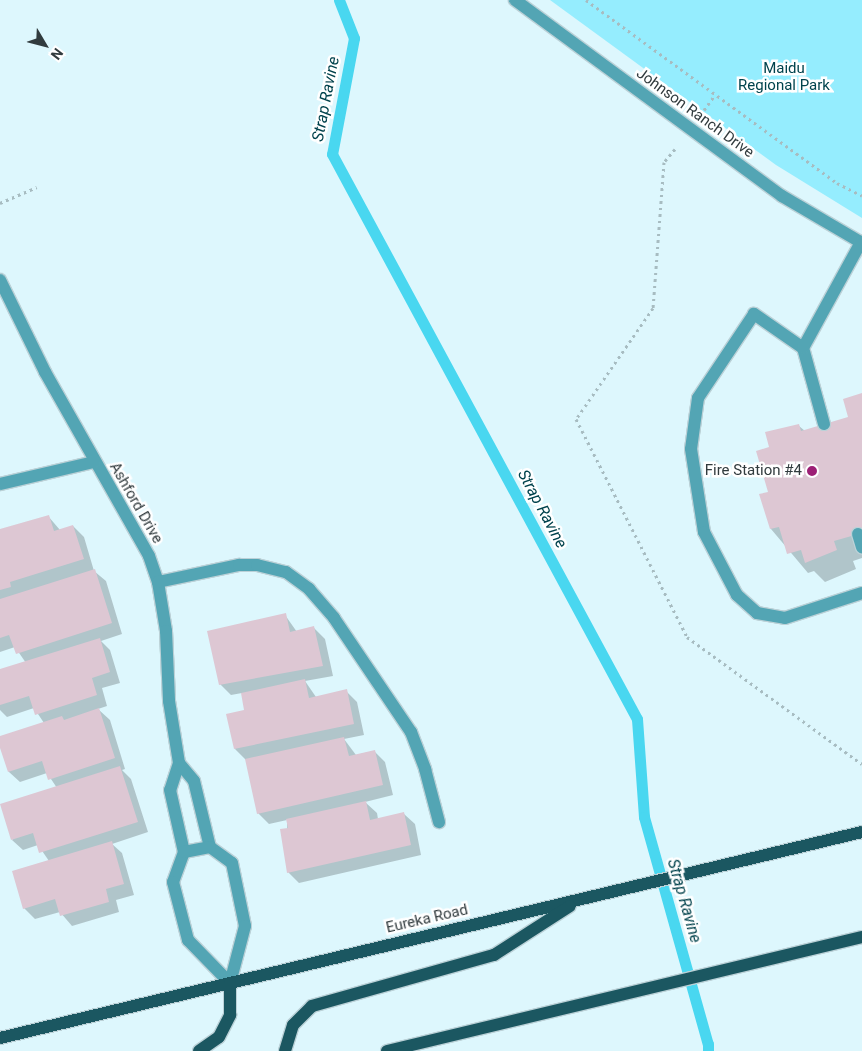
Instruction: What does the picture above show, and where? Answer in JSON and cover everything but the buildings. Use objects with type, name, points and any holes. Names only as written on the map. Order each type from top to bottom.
[{"type":"main road","name":"Eureka Road","points":[[0,1038],[862,832]]},
{"type":"main road","points":[[284,1051],[293,1025],[312,1006],[494,955],[578,900]]},
{"type":"main road","points":[[387,1051],[862,937]]},
{"type":"main road","points":[[199,1051],[219,1037],[230,1015],[230,984]]},
{"type":"street","name":"Johnson Ranch Drive","points":[[515,0],[782,196],[861,242]]},
{"type":"street","points":[[803,348],[861,242]]},
{"type":"street","name":"Ashford Drive","points":[[0,280],[45,372],[94,462],[149,556],[158,582],[166,632],[169,701],[179,763],[170,790],[184,852]]},
{"type":"street","points":[[824,424],[803,348],[754,314],[698,398],[690,449],[704,532],[737,595],[757,613],[785,618],[862,593]]},
{"type":"street","points":[[0,484],[94,462]]},
{"type":"street","points":[[158,582],[248,565],[286,572],[303,584],[334,618],[411,732],[425,769],[439,822]]},
{"type":"street","name":"Ashford Drive","points":[[179,763],[194,780],[210,847]]},
{"type":"street","points":[[210,847],[232,863],[245,926],[230,984],[188,940],[173,882],[184,852],[210,847]]},
{"type":"path","points":[[586,0],[829,178],[862,196]]},
{"type":"path","points":[[0,203],[37,187]]},
{"type":"green space","name":"Maidu Regional Park","points":[[550,0],[862,0],[862,218],[776,165]]},
{"type":"waterway","name":"Strap Ravine","points":[[339,0],[354,38],[332,154],[637,719],[644,817],[708,1044],[708,1051]]},
{"type":"place","name":"Fire Station #4","points":[[812,471]]}]
